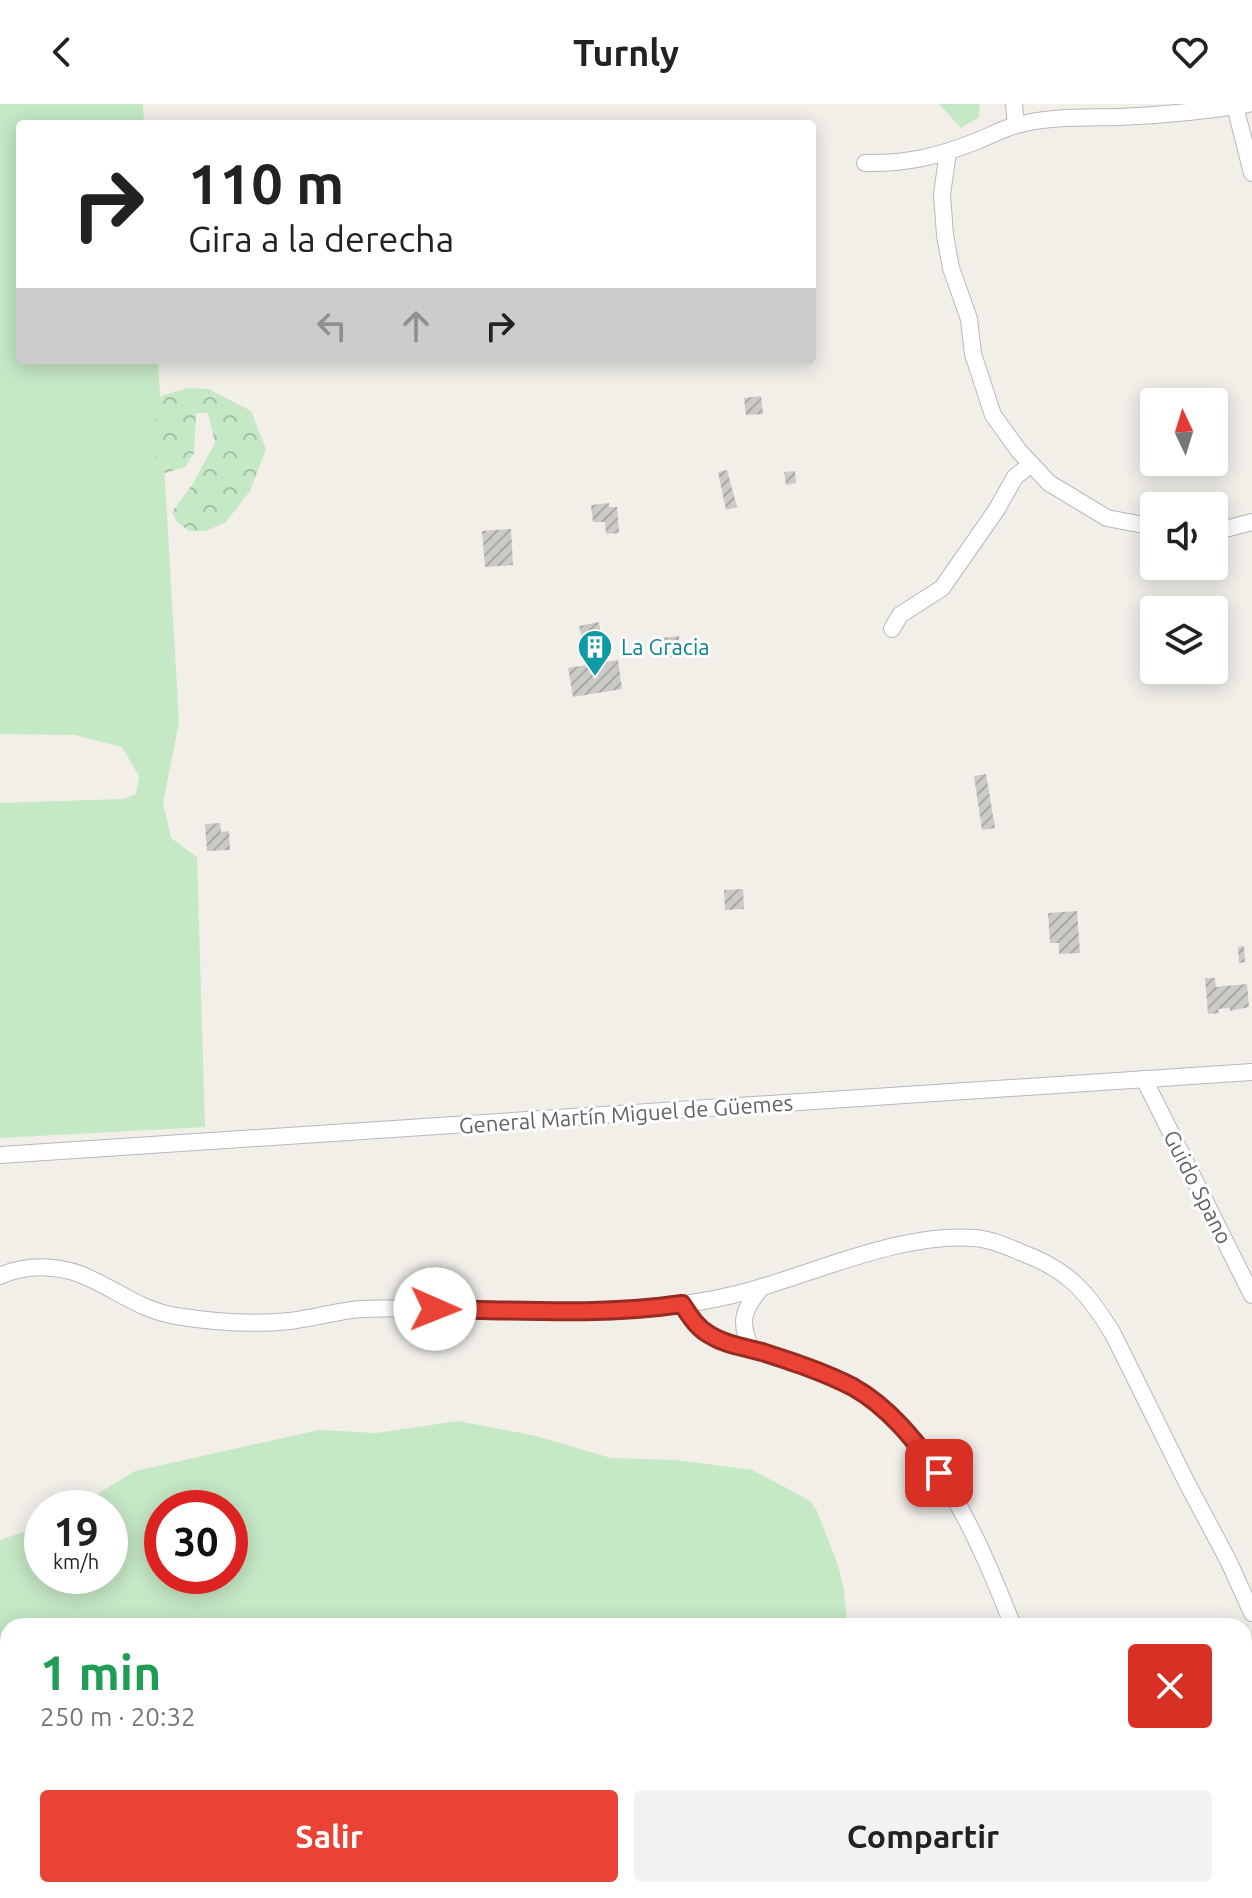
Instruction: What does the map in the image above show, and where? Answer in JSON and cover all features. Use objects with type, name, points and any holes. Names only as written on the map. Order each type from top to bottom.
[{"type":"street","points":[[1014,104],[1016,125]]},
{"type":"street","points":[[865,163],[913,161],[948,152],[1016,125],[1242,105],[1252,173]]},
{"type":"street","points":[[948,152],[942,194],[945,235],[951,268],[969,319],[973,354],[993,415],[1019,451],[1049,483],[1107,518],[1140,524]]},
{"type":"street","points":[[892,629],[900,615],[942,588],[997,509],[1015,477],[1031,464]]},
{"type":"street","points":[[1228,528],[1252,522]]},
{"type":"street","name":"General Martín Miguel de Güemes","points":[[0,1155],[1252,1072]]},
{"type":"street","name":"Guido Spano","points":[[1144,1079],[1252,1295]]},
{"type":"street","points":[[0,1276],[26,1268],[71,1271],[143,1307],[173,1316],[234,1323],[289,1321],[361,1309],[613,1311],[710,1300],[895,1246],[933,1239],[987,1240],[1056,1267],[1099,1311],[1228,1560],[1252,1613]]},
{"type":"street","points":[[752,1349],[746,1338],[744,1318],[752,1299],[762,1287]]},
{"type":"street","points":[[682,1304],[694,1323],[708,1335],[825,1374],[856,1389],[903,1428],[939,1473],[973,1533],[1010,1618]]},
{"type":"green space","points":[[0,104],[143,104],[144,120],[16,120],[16,364],[158,364],[179,722],[163,803],[171,838],[197,857],[205,1127],[0,1138],[0,803],[123,799],[136,794],[139,776],[122,747],[75,735],[0,734]]},
{"type":"green space","points":[[939,104],[980,104],[979,117],[961,128]]},
{"type":"green space","points":[[188,388],[208,389],[251,411],[266,449],[250,491],[226,522],[206,531],[189,531],[177,522],[172,512],[192,485],[215,443],[208,413],[196,413],[194,453],[185,467],[165,473],[156,463],[156,415],[161,396]]},
{"type":"green space","points":[[458,1421],[536,1436],[611,1458],[676,1460],[752,1470],[810,1501],[817,1511],[838,1565],[846,1618],[0,1618],[0,1540],[24,1532],[24,1594],[128,1594],[128,1490],[104,1490],[135,1471],[319,1430],[376,1433]]},
{"type":"building","points":[[761,396],[763,414],[746,415],[744,398]]},
{"type":"building","points":[[727,470],[737,507],[726,510],[718,472]]},
{"type":"building","points":[[795,471],[796,483],[786,485],[784,472]]},
{"type":"building","points":[[609,503],[609,507],[617,507],[619,533],[606,534],[605,522],[593,522],[591,505]]},
{"type":"building","points":[[511,529],[513,565],[485,567],[482,531]]},
{"type":"building","points":[[599,622],[601,637],[607,636],[608,642],[589,645],[590,649],[582,650],[579,626]]},
{"type":"building","points":[[679,636],[680,656],[662,657],[661,638]]},
{"type":"building","name":"La Gracia","points":[[618,660],[622,689],[573,697],[568,668]]},
{"type":"building","points":[[986,774],[995,828],[982,830],[974,776]]},
{"type":"building","points":[[220,823],[221,832],[229,831],[230,850],[207,851],[205,824]]},
{"type":"building","points":[[743,889],[744,909],[725,910],[724,890]]},
{"type":"building","points":[[1077,911],[1080,953],[1059,954],[1059,943],[1050,943],[1048,913]]},
{"type":"building","points":[[1244,946],[1245,962],[1239,963],[1238,947]]},
{"type":"building","points":[[1205,978],[1215,978],[1216,987],[1247,984],[1249,1007],[1230,1011],[1230,1008],[1218,1009],[1219,1013],[1208,1014]]},
{"type":"place","name":"La Gracia","points":[[595,678]]},
{"type":"route","points":[[435,1309],[565,1312],[682,1304],[694,1323],[708,1335],[725,1343],[797,1363],[856,1389],[903,1428],[939,1473]]}]
